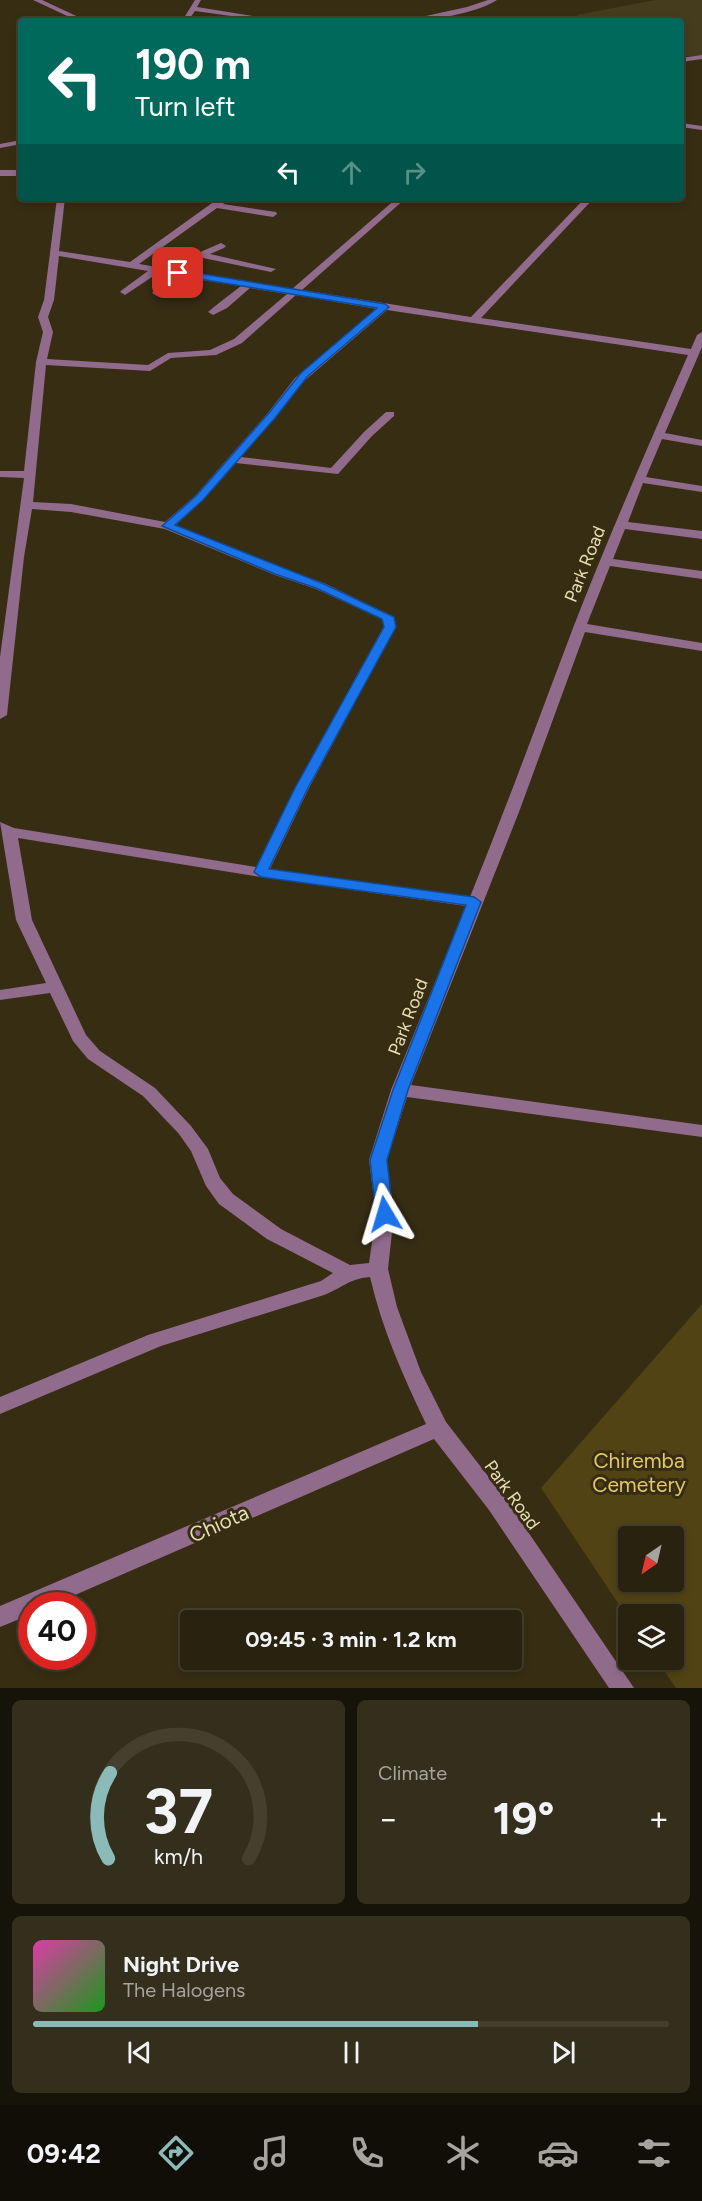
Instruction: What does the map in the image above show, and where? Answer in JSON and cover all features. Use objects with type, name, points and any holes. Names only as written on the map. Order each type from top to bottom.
[{"type":"street","points":[[36,0],[77,18]]},
{"type":"street","points":[[186,18],[198,0]]},
{"type":"street","points":[[422,18],[469,9],[494,0]]},
{"type":"street","points":[[191,8],[260,18]]},
{"type":"street","points":[[684,60],[702,57]]},
{"type":"street","points":[[684,125],[702,128]]},
{"type":"street","points":[[0,146],[18,143]]},
{"type":"street","points":[[0,173],[18,173]]},
{"type":"street","points":[[0,715],[6,616],[26,506],[41,362],[48,332],[43,317],[49,300],[62,201]]},
{"type":"street","points":[[132,265],[221,201]]},
{"type":"street","points":[[41,362],[150,368],[168,356],[212,354],[238,341],[398,201]]},
{"type":"street","points":[[474,320],[587,201]]},
{"type":"street","points":[[215,205],[273,214]]},
{"type":"street","points":[[157,293],[201,255],[221,246]]},
{"type":"street","points":[[56,253],[385,307],[694,353]]},
{"type":"street","points":[[201,255],[271,269]]},
{"type":"street","points":[[125,292],[157,269]]},
{"type":"street","points":[[213,312],[224,306],[248,285]]},
{"type":"street","points":[[168,526],[199,498],[304,375],[385,307]]},
{"type":"street","name":"Park Road","points":[[622,1688],[497,1504],[438,1428],[411,1372],[387,1307],[378,1269],[385,1214],[378,1160],[400,1090],[512,812],[580,627],[639,479],[702,335]]},
{"type":"street","points":[[234,459],[334,472],[368,434],[390,414]]},
{"type":"street","points":[[659,435],[702,442]]},
{"type":"street","points":[[0,474],[29,475]]},
{"type":"street","points":[[639,479],[702,489]]},
{"type":"street","points":[[26,506],[71,508],[168,526],[279,572],[320,586],[388,617],[390,627],[302,788],[261,872]]},
{"type":"street","points":[[622,525],[702,535]]},
{"type":"street","points":[[607,562],[702,575]]},
{"type":"street","points":[[580,627],[702,647]]},
{"type":"street","points":[[348,1272],[274,1234],[226,1199],[212,1181],[199,1149],[185,1130],[149,1092],[94,1055],[79,1036],[24,920],[23,899],[5,829],[261,872],[474,902]]},
{"type":"street","points":[[0,995],[28,989],[57,987]]},
{"type":"street","points":[[400,1090],[702,1131]]},
{"type":"street","points":[[0,1406],[136,1347],[314,1291],[348,1272],[378,1269]]},
{"type":"street","name":"Chiota","points":[[0,1617],[438,1428]]},
{"type":"shaded area","points":[[655,0],[702,0],[702,56],[684,56],[684,18],[584,18],[576,15]]},
{"type":"green space","name":"Chiremba Cemetery","points":[[702,1304],[702,1688],[676,1688],[664,1670],[684,1670],[684,1604],[619,1604],[541,1488]]},
{"type":"route","points":[[178,273],[385,307],[298,380],[271,416],[199,498],[168,526],[279,572],[320,586],[388,617],[390,627],[302,788],[261,872],[474,902],[400,1090],[378,1160],[385,1214]]}]
